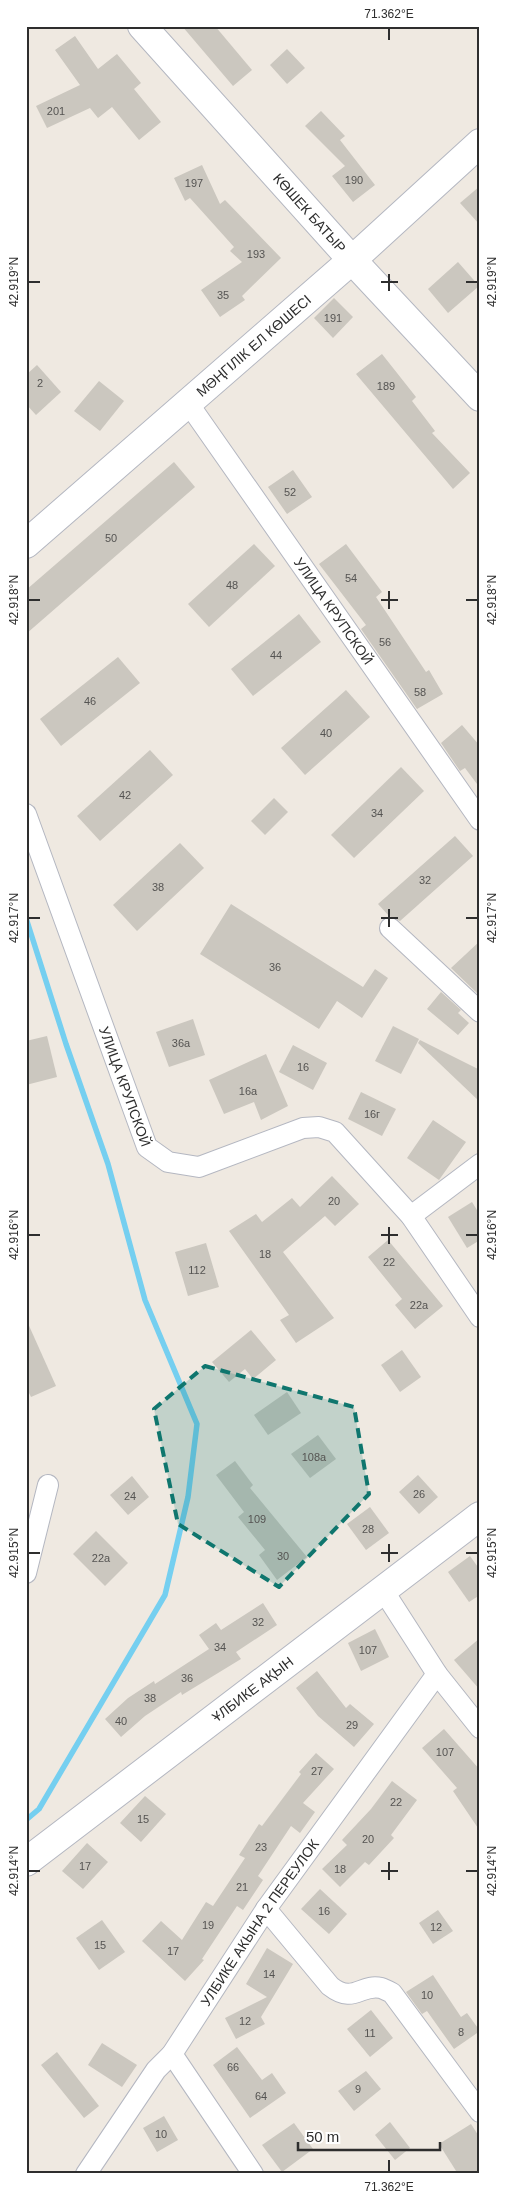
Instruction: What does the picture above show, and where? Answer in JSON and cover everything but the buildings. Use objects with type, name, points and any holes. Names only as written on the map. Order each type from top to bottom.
[{"type":"street","name":"КӨШЕК БАТЫР","points":[[142,26],[352,260],[480,397]]},
{"type":"street","name":"МӘҢГІЛІК ЕЛ КӨШЕСІ","points":[[26,544],[352,260],[480,143]]},
{"type":"street","name":"УЛИЦА КРУПСКОЙ","points":[[188,403],[480,820]]},
{"type":"street","name":"УЛИЦА КРУПСКОЙ","points":[[26,814],[147,1147],[168,1162],[199,1168],[303,1128],[319,1127],[335,1132],[411,1216],[480,1317]]},
{"type":"street","points":[[390,928],[480,1012]]},
{"type":"street","points":[[411,1216],[480,1164]]},
{"type":"street","points":[[26,1573],[48,1484]]},
{"type":"street","name":"ҰЛБИКЕ АҚЫН","points":[[26,1862],[480,1516]]},
{"type":"street","points":[[383,1590],[437,1674],[480,1728]]},
{"type":"street","name":"УЛБИКЕ АКЫНА 2 ПЕРЕУЛОК","points":[[86,2174],[156,2070],[172,2054],[266,1909],[437,1674]]},
{"type":"street","points":[[266,1909],[330,1986],[339,1993],[351,1994],[379,1987],[392,1993],[480,2112]]},
{"type":"street","points":[[172,2054],[253,2174]]},
{"type":"highlighted area","points":[[205,1366],[354,1407],[369,1494],[279,1587],[178,1524],[154,1409]]},
{"type":"waterway","points":[[26,918],[66,1044],[108,1164],[145,1300],[197,1424],[188,1497],[165,1595],[39,1809],[26,1820]]}]
